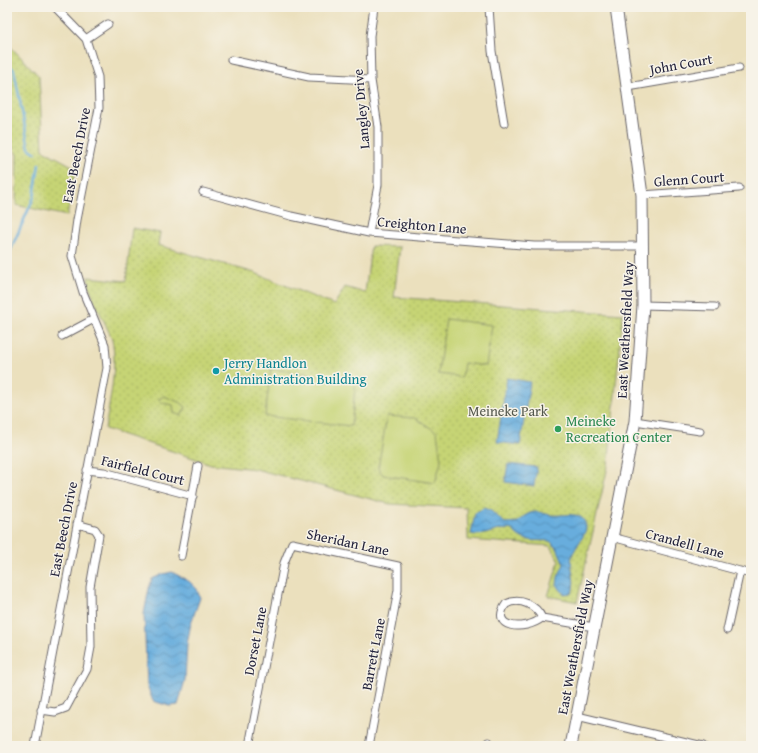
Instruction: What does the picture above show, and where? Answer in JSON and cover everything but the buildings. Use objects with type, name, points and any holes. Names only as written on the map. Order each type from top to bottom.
[{"type":"street","name":"East Beech Drive","points":[[35,746],[106,368],[105,345],[83,292],[72,256],[77,220],[99,108],[98,77],[86,39],[55,7]]},
{"type":"street","name":"Langley Drive","points":[[369,233],[378,186],[378,127],[371,80],[370,36],[374,7]]},
{"type":"street","points":[[489,7],[492,51],[504,123]]},
{"type":"street","name":"East Weathersfield Way","points":[[571,746],[635,421],[643,305],[642,195],[616,7]]},
{"type":"street","points":[[86,39],[108,24]]},
{"type":"street","points":[[231,60],[309,77],[371,80]]},
{"type":"street","name":"John Court","points":[[628,87],[738,68]]},
{"type":"street","name":"Glenn Court","points":[[642,195],[738,188]]},
{"type":"street","name":"Creighton Lane","points":[[203,192],[291,216],[369,233],[534,246],[643,246]]},
{"type":"street","points":[[643,305],[714,308]]},
{"type":"street","points":[[62,336],[94,319]]},
{"type":"street","points":[[635,421],[700,431]]},
{"type":"street","name":"Fairfield Court","points":[[181,556],[198,466]]},
{"type":"street","name":"Fairfield Court","points":[[87,470],[104,472],[193,496]]},
{"type":"street","points":[[41,710],[55,712],[66,708],[84,677],[89,661],[90,587],[99,535],[96,529],[77,524]]},
{"type":"street","name":"Crandell Lane","points":[[612,537],[751,574]]},
{"type":"street","name":"Sheridan Lane","points":[[292,543],[398,566]]},
{"type":"street","name":"Dorset Lane","points":[[249,746],[284,563],[292,543]]},
{"type":"street","name":"Barrett Lane","points":[[369,746],[398,590],[398,566]]},
{"type":"street","points":[[727,630],[740,571]]},
{"type":"street","points":[[542,618],[538,610],[531,604],[520,602],[511,601],[506,604],[502,613],[503,619],[512,626],[524,627],[534,624],[542,618],[594,627]]},
{"type":"street","points":[[577,716],[703,746]]},
{"type":"green space","points":[[7,43],[39,76],[43,150],[76,168],[67,216],[16,205],[17,155],[7,136]]},
{"type":"green space","name":"Meineke Park","points":[[132,228],[160,233],[158,245],[255,273],[334,305],[345,287],[365,293],[371,246],[400,247],[394,297],[623,314],[608,466],[577,602],[548,596],[559,561],[551,546],[468,540],[467,508],[390,504],[255,469],[211,464],[105,429],[111,397],[114,349],[109,332],[92,294],[88,277],[126,281]]},
{"type":"green space","points":[[446,319],[492,325],[486,366],[464,363],[462,377],[438,374]]},
{"type":"green space","points":[[271,369],[356,380],[351,426],[265,416]]},
{"type":"green space","points":[[164,396],[181,403],[186,407],[181,416],[174,413],[173,405],[162,403],[159,399]]},
{"type":"green space","points":[[387,416],[415,418],[437,432],[441,461],[435,483],[383,475],[378,468]]},
{"type":"water","points":[[507,378],[530,382],[520,445],[497,442]]},
{"type":"water","points":[[508,464],[537,467],[534,486],[505,482]]},
{"type":"water","points":[[484,508],[491,511],[505,523],[518,522],[526,515],[536,512],[551,515],[576,515],[582,518],[586,529],[571,560],[574,583],[572,593],[564,594],[557,585],[558,577],[564,564],[557,548],[550,541],[534,541],[525,539],[516,534],[513,530],[508,529],[476,535],[471,534],[475,513]]},
{"type":"water","points":[[172,572],[190,582],[197,589],[200,598],[191,623],[187,644],[185,680],[178,705],[169,706],[153,701],[147,686],[144,614],[152,579]]},
{"type":"waterway","points":[[7,62],[14,70],[29,148],[36,153]]},
{"type":"waterway","points":[[7,258],[34,197],[39,164]]},
{"type":"place","name":"Jerry Handlon Administration Building","points":[[216,371]]},
{"type":"place","name":"Meineke Recreation Center","points":[[558,429]]}]
